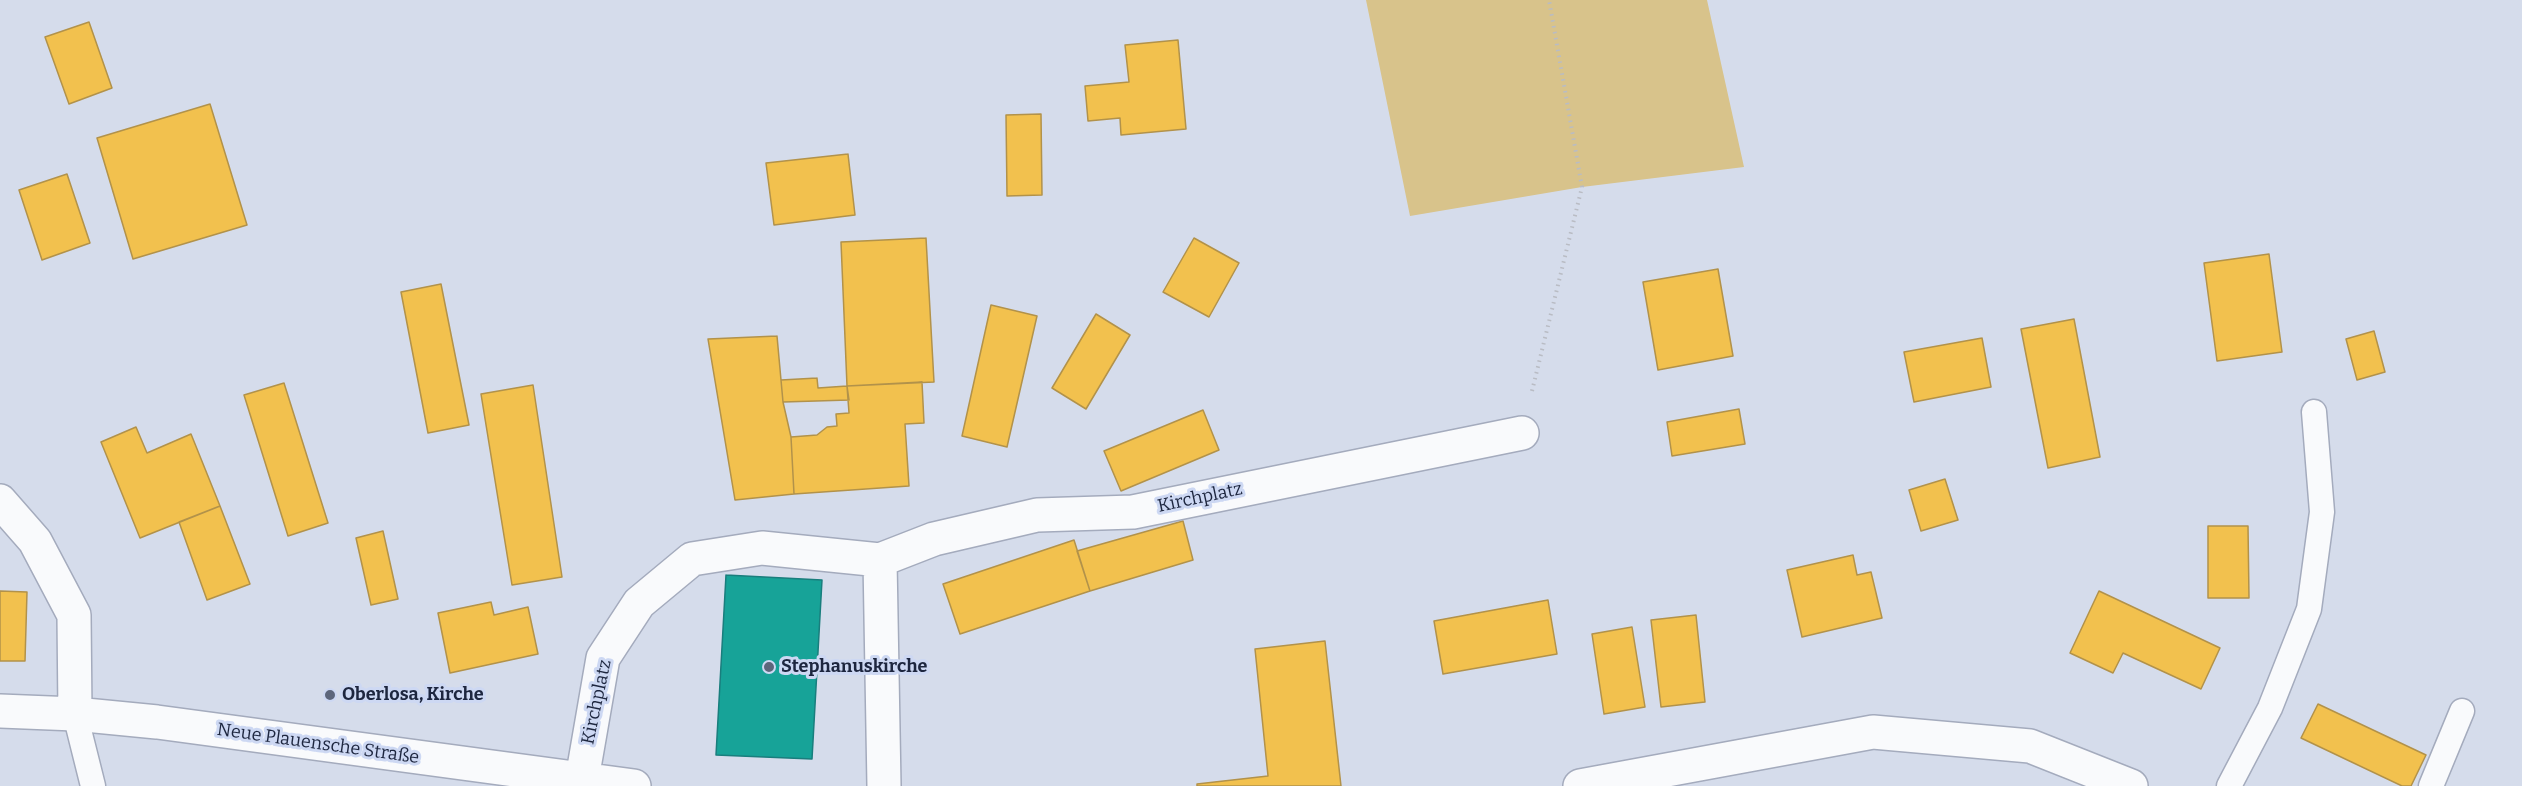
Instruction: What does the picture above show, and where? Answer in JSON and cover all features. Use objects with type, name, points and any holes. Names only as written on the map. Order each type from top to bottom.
[{"type":"street","name":"Kirchplatz","points":[[582,779],[603,658],[639,603],[692,559],[762,549],[880,560],[934,539],[1037,515],[1133,512],[1522,433]]},
{"type":"street","points":[[0,501],[35,541],[74,615],[75,714]]},
{"type":"street","points":[[880,560],[884,786]]},
{"type":"street","name":"Neue Plauensche Straße","points":[[0,711],[75,714],[157,722],[634,786]]},
{"type":"street","points":[[1580,786],[1873,732],[2030,746],[2131,786]]},
{"type":"lane","points":[[2229,786],[2270,708],[2308,609],[2322,512],[2314,412]]},
{"type":"lane","points":[[2431,786],[2462,711]]},
{"type":"lane","points":[[75,714],[93,786]]},
{"type":"path","points":[[1522,433],[1582,187],[1549,0]]},
{"type":"shaded area","points":[[1366,0],[1707,0],[1744,167],[1582,187],[1410,216]]},
{"type":"building: Homes","points":[[89,22],[112,88],[69,104],[45,37]]},
{"type":"building: Homes","points":[[1178,40],[1186,129],[1121,135],[1120,118],[1088,121],[1085,86],[1129,82],[1125,45]]},
{"type":"building: Homes","points":[[210,104],[247,225],[133,259],[97,138]]},
{"type":"building: Homes","points":[[1041,114],[1042,195],[1007,196],[1006,115]]},
{"type":"building: Homes","points":[[848,154],[855,215],[774,225],[766,163]]},
{"type":"building: Homes","points":[[67,174],[90,243],[42,260],[19,190]]},
{"type":"building: Homes","points":[[926,238],[934,382],[847,386],[841,242]]},
{"type":"building: Homes","points":[[1194,238],[1239,263],[1209,317],[1163,292]]},
{"type":"building: Homes","points":[[2269,254],[2282,352],[2217,361],[2204,263]]},
{"type":"building: Homes","points":[[1718,269],[1733,356],[1658,370],[1643,282]]},
{"type":"building: Homes","points":[[441,284],[469,425],[428,433],[401,292]]},
{"type":"building: Homes","points":[[991,305],[1037,316],[1007,447],[962,436]]},
{"type":"building: Homes","points":[[1096,314],[1130,335],[1086,409],[1052,388]]},
{"type":"building: Homes","points":[[2074,319],[2100,457],[2048,468],[2021,329]]},
{"type":"building: Homes","points":[[2374,331],[2385,372],[2357,380],[2346,339]]},
{"type":"building: Homes","points":[[777,336],[783,402],[791,437],[794,494],[735,500],[708,339]]},
{"type":"building: Homes","points":[[1982,338],[1991,387],[1914,402],[1904,352]]},
{"type":"building: Homes","points":[[817,378],[818,388],[847,386],[849,400],[783,402],[781,380]]},
{"type":"building: Homes","points":[[922,382],[924,423],[905,424],[909,486],[794,494],[791,437],[817,435],[827,427],[837,426],[836,414],[849,413],[847,386]]},
{"type":"building: Homes","points":[[284,383],[328,523],[288,536],[244,395]]},
{"type":"building: Homes","points":[[533,385],[562,577],[512,585],[481,394]]},
{"type":"building: Homes","points":[[1739,409],[1745,444],[1672,456],[1667,422]]},
{"type":"building: Homes","points":[[1203,410],[1219,450],[1121,491],[1104,451]]},
{"type":"building: Homes","points":[[136,427],[147,453],[191,434],[220,506],[140,538],[101,442]]},
{"type":"building: Homes","points":[[1945,479],[1958,520],[1921,531],[1909,490]]},
{"type":"building: Homes","points":[[220,506],[250,584],[207,600],[179,522]]},
{"type":"building: Homes","points":[[1183,521],[1193,560],[1090,591],[1077,551]]},
{"type":"building: Homes","points":[[2208,526],[2248,526],[2249,598],[2208,598]]},
{"type":"building: Homes","points":[[383,531],[398,599],[371,605],[356,538]]},
{"type":"building: Homes","points":[[1074,540],[1090,591],[960,634],[943,584]]},
{"type":"building: Homes","points":[[1853,555],[1857,575],[1871,572],[1882,618],[1802,637],[1787,570]]},
{"type":"building: Homes","points":[[0,591],[27,592],[25,661],[0,661]]},
{"type":"building: Homes","points":[[2099,591],[2220,648],[2201,689],[2123,653],[2113,673],[2070,653]]},
{"type":"building: Homes","points":[[1548,600],[1557,654],[1443,674],[1434,621]]},
{"type":"building: Homes","points":[[491,602],[494,615],[528,607],[538,654],[450,673],[438,613]]},
{"type":"building: Homes","points":[[1696,615],[1705,702],[1661,707],[1651,620]]},
{"type":"building: Homes","points":[[1632,627],[1645,707],[1604,714],[1592,634]]},
{"type":"building: Homes","points":[[1325,641],[1341,786],[1197,786],[1197,784],[1268,776],[1255,649]]},
{"type":"building: Homes","points":[[2318,704],[2426,755],[2411,786],[2402,786],[2301,738]]},
{"type":"building: Public","name":"Stephanuskirche","points":[[726,575],[822,580],[812,759],[716,755]]},
{"type":"place","name":"Stephanuskirche","points":[[769,667]]},
{"type":"place","name":"Oberlosa, Kirche","points":[[330,695]]}]
